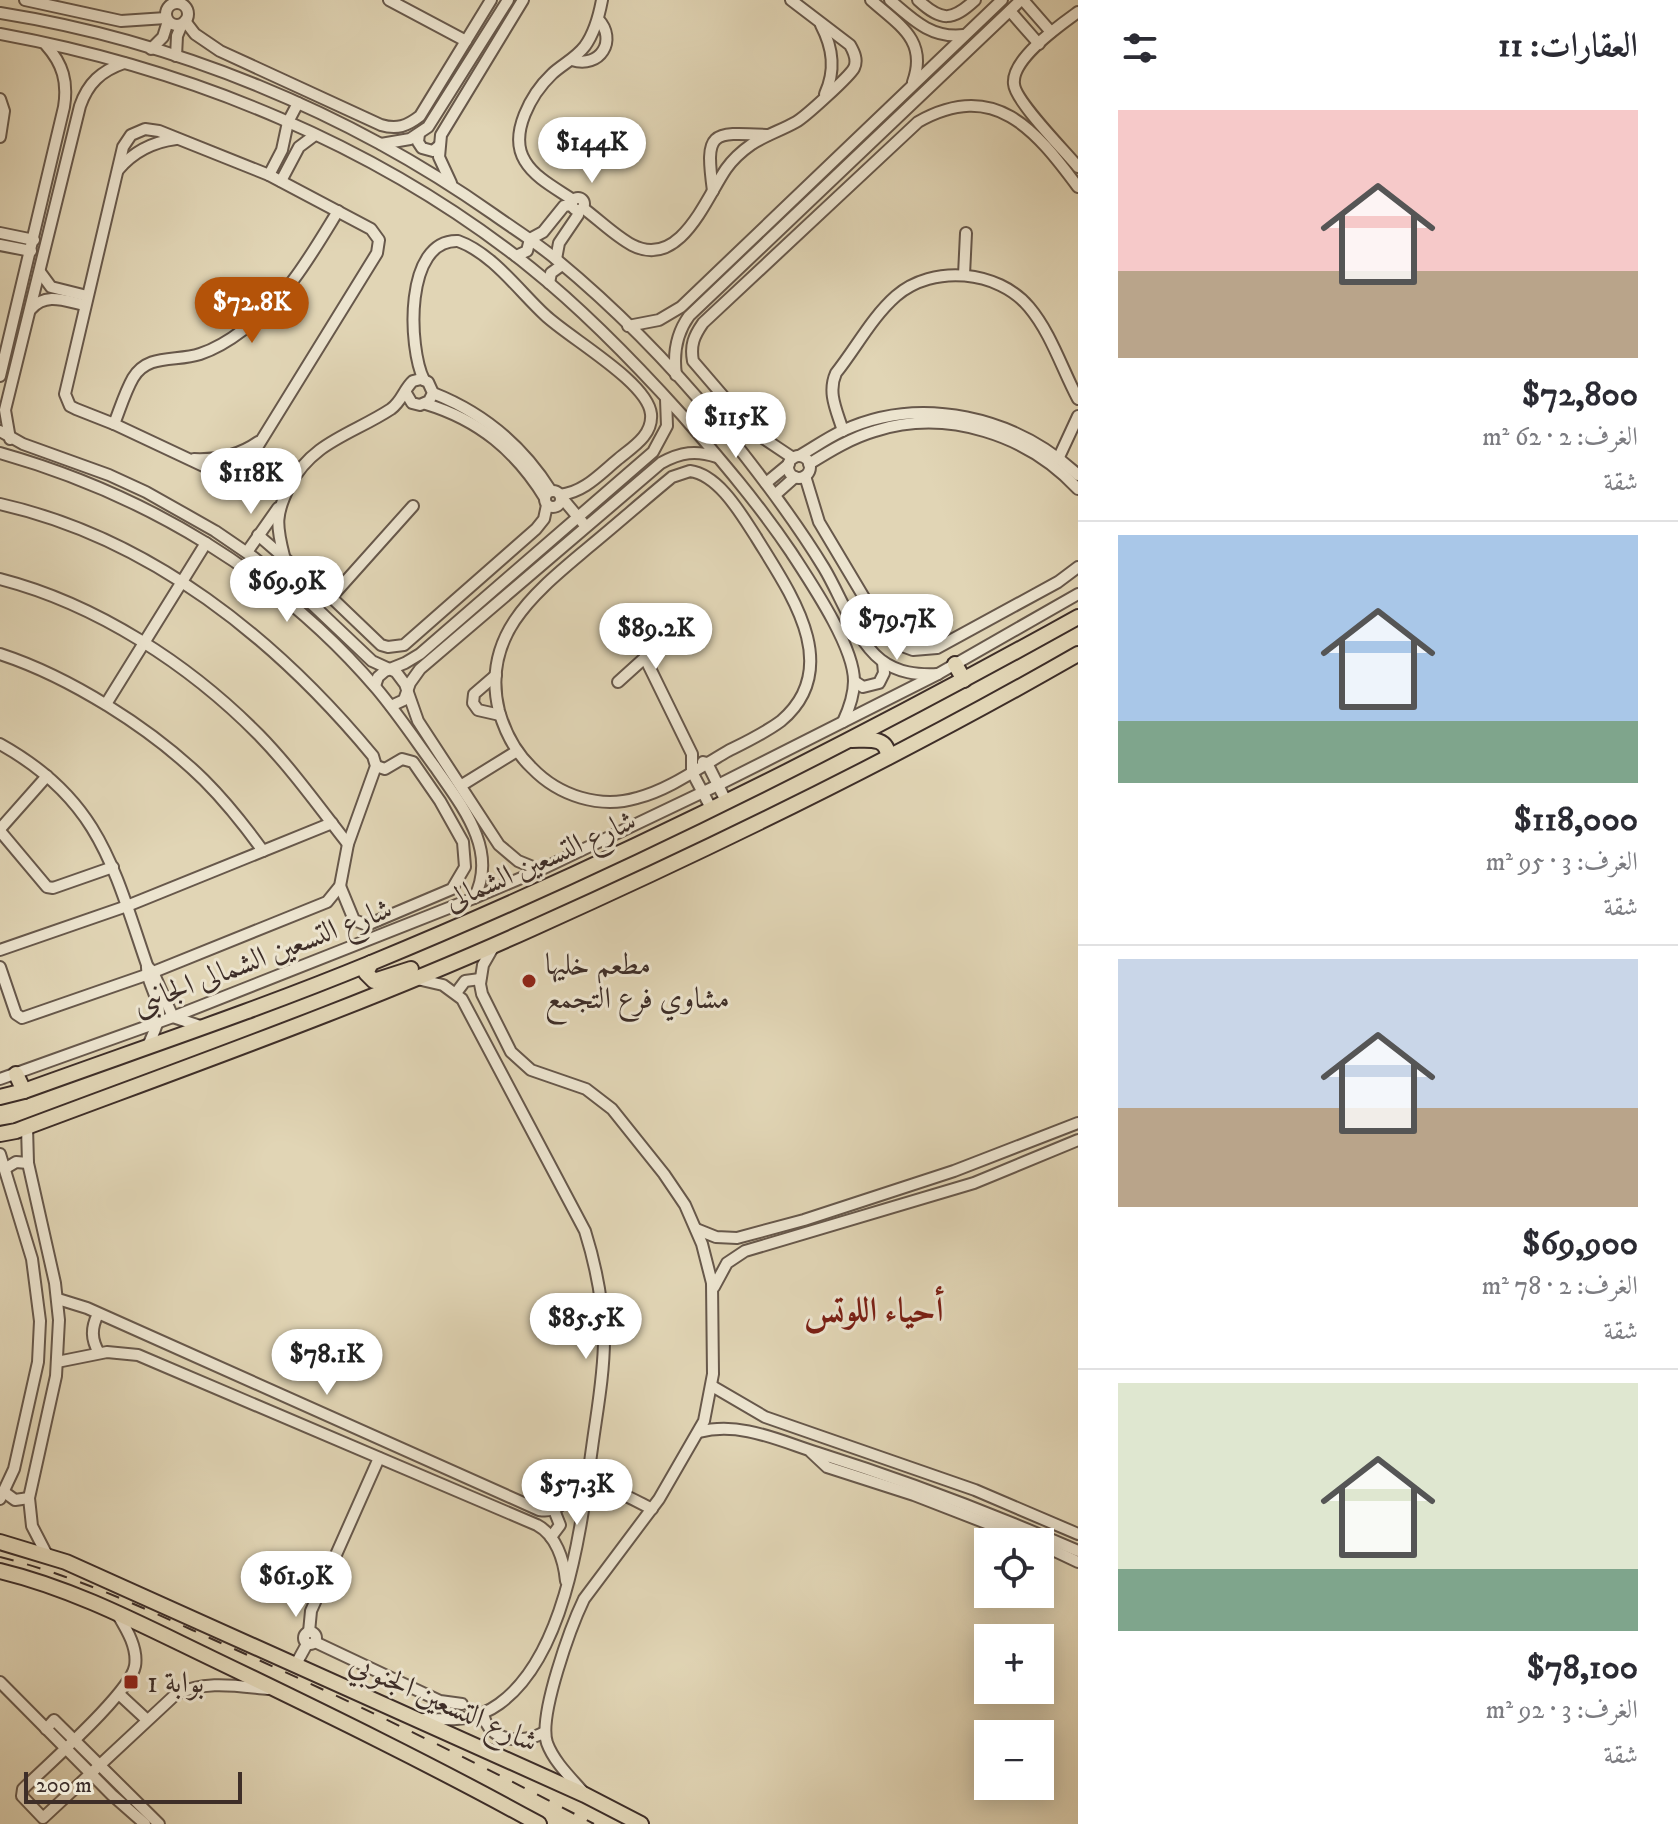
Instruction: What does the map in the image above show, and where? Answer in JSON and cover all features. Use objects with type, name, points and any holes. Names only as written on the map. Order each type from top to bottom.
[{"type":"main road","name":"شارع التسعين الشمالى","points":[[0,1097],[24,1091],[371,963],[521,899],[727,803],[1078,617]]},
{"type":"main road","name":"شارع التسعين الشمالى","points":[[0,1134],[27,1127],[332,1011],[495,944],[655,871],[888,757],[1078,654]]},
{"type":"main road","points":[[955,664],[964,680]]},
{"type":"main road","points":[[847,741],[882,742],[888,757]]},
{"type":"main road","points":[[371,963],[366,967],[366,976],[377,981],[436,961],[453,961]]},
{"type":"main road","points":[[16,1074],[24,1091]]},
{"type":"main road","name":"شارع التسعين الجنوبي","points":[[0,1542],[47,1555],[296,1664],[585,1795],[639,1823]]},
{"type":"main road","name":"شارع التسعين الجنوبي","points":[[0,1571],[56,1588],[117,1614],[278,1690],[539,1824]]},
{"type":"street","points":[[25,0],[121,21],[167,20],[175,25],[184,23]]},
{"type":"street","points":[[389,0],[466,41]]},
{"type":"street","points":[[184,23],[220,51],[390,128],[410,124],[420,116],[491,0]]},
{"type":"street","points":[[380,144],[400,143],[419,134],[436,117],[508,0]]},
{"type":"street","points":[[452,185],[441,167],[439,146],[446,124],[523,0]]},
{"type":"street","points":[[602,0],[591,37],[572,60],[547,80],[521,122],[518,141],[525,163],[576,206],[632,245],[656,249],[678,239],[703,212],[727,168],[739,154],[799,121],[853,71],[856,60],[850,45],[791,0]]},
{"type":"street","points":[[871,0],[909,34],[915,45],[918,57],[913,82]]},
{"type":"street","points":[[890,0],[930,31],[941,35],[965,35],[975,44]]},
{"type":"street","points":[[918,0],[934,13],[947,16],[960,13],[975,0]]},
{"type":"street","points":[[628,326],[644,325],[673,312],[1002,0]]},
{"type":"street","points":[[676,375],[675,348],[684,323],[1022,0],[1051,32]]},
{"type":"street","points":[[151,49],[163,37],[166,10],[175,2],[186,3],[188,15],[177,36],[176,56]]},
{"type":"street","points":[[1010,11],[1039,44]]},
{"type":"street","points":[[1078,12],[1039,44],[1016,70],[1013,83],[1016,93],[1078,167]]},
{"type":"street","points":[[0,13],[93,32],[176,56],[298,103],[452,185],[530,239],[628,326],[676,375],[757,472],[778,498],[825,570],[865,643],[883,662],[900,671],[919,675],[938,674]]},
{"type":"street","points":[[572,60],[579,63],[596,59],[606,48],[607,32],[598,19]]},
{"type":"street","points":[[817,20],[827,39],[832,59],[831,79],[823,99]]},
{"type":"street","points":[[0,34],[125,63],[288,122],[409,183],[516,256],[641,369],[742,484],[766,517],[809,580],[849,653],[853,695],[843,722]]},
{"type":"street","points":[[0,376],[67,89],[57,57],[45,44]]},
{"type":"street","points":[[125,63],[109,68],[95,78],[85,92],[5,410],[5,434],[11,444],[2,454],[104,488],[166,518],[241,565],[303,615],[375,686],[452,791],[480,841],[483,877],[474,898]]},
{"type":"street","points":[[913,82],[923,94]]},
{"type":"street","points":[[0,99],[4,111],[0,137]]},
{"type":"street","points":[[269,175],[285,142],[288,122],[298,103]]},
{"type":"street","points":[[766,517],[776,512],[778,498],[809,471],[809,464],[805,459],[793,460],[754,432],[693,361],[691,349],[694,336],[703,323],[918,122],[936,112],[972,105],[992,108],[1012,116],[1032,131],[1078,187]]},
{"type":"street","points":[[152,129],[179,139],[281,181],[338,211],[376,234],[379,240],[377,253],[263,439],[248,462],[237,472],[221,473],[70,406],[65,394],[126,140],[138,131],[152,129]]},
{"type":"street","points":[[419,134],[418,142],[422,148],[433,151],[439,146]]},
{"type":"street","points":[[713,193],[708,156],[713,142],[725,134],[770,135]]},
{"type":"street","points":[[281,181],[299,147],[315,135]]},
{"type":"street","points":[[117,172],[139,151],[158,142],[179,139]]},
{"type":"street","points":[[275,164],[287,170]]},
{"type":"street","points":[[516,256],[527,251],[530,239],[543,232],[564,206],[576,206]]},
{"type":"street","points":[[549,283],[559,262],[559,243],[577,218],[576,206]]},
{"type":"street","points":[[114,424],[133,378],[145,365],[153,361],[199,355],[215,348],[268,310],[299,272],[338,211]]},
{"type":"street","points":[[0,233],[32,245]]},
{"type":"street","points":[[964,275],[966,233]]},
{"type":"street","points":[[258,535],[332,595],[381,645],[404,645],[536,529],[553,499],[587,485],[646,435],[651,415],[647,401],[611,365],[565,332],[508,276],[464,243],[451,240],[433,251],[415,286],[417,361],[433,393]]},
{"type":"street","points":[[0,245],[32,245]]},
{"type":"street","points":[[40,272],[51,287],[86,301]]},
{"type":"street","points":[[843,431],[831,394],[836,373],[881,310],[899,293],[918,281],[947,275],[984,279],[1008,289],[1028,305],[1043,327],[1078,399]]},
{"type":"street","points":[[30,310],[37,302],[48,298],[86,301]]},
{"type":"street","points":[[673,312],[684,323]]},
{"type":"street","points":[[417,361],[408,388],[409,400],[470,421],[496,439],[553,499],[587,527]]},
{"type":"street","points":[[389,410],[417,380],[424,380]]},
{"type":"street","points":[[247,552],[279,506],[297,472],[315,452],[389,410],[420,404],[433,393]]},
{"type":"street","points":[[433,393],[472,411],[497,428],[529,459],[576,536]]},
{"type":"street","points":[[375,686],[378,677],[420,654],[653,452],[667,426],[666,397]]},
{"type":"street","points":[[766,483],[793,460],[843,431],[910,413],[954,414],[995,424],[1035,442],[1059,457],[1078,475]]},
{"type":"street","points":[[1059,457],[1078,416]]},
{"type":"street","points":[[809,464],[849,441],[875,431],[930,422],[956,424],[988,431],[1021,444],[1053,465],[1078,489]]},
{"type":"street","points":[[5,434],[173,506],[247,552],[314,606],[372,661],[402,678],[418,721],[492,835],[508,854],[540,870]]},
{"type":"street","points":[[188,459],[233,455],[263,439]]},
{"type":"street","points":[[391,706],[400,703],[420,669],[661,463],[689,452],[719,457]]},
{"type":"street","points":[[793,460],[788,470],[800,476],[819,522],[884,631],[897,644],[913,650],[937,648],[1058,582],[1078,567]]},
{"type":"street","points":[[699,472],[708,476],[750,529],[805,624],[809,641],[808,676],[798,700],[781,720],[643,797],[625,802],[584,799],[546,781],[517,751],[500,715],[496,675],[500,652],[514,620],[534,595],[569,564],[672,477],[680,473],[699,472]]},
{"type":"street","points":[[742,484],[746,473],[757,472]]},
{"type":"street","points":[[0,504],[80,529],[182,582],[257,636],[304,679],[373,756],[376,766],[348,844],[340,886],[327,902],[22,1018],[16,1014],[0,967]]},
{"type":"street","points":[[279,506],[278,533],[284,556]]},
{"type":"street","points":[[332,595],[413,506]]},
{"type":"street","points":[[267,523],[278,533]]},
{"type":"street","points":[[258,561],[278,533]]},
{"type":"street","points":[[106,704],[206,543]]},
{"type":"street","points":[[559,553],[569,564]]},
{"type":"street","points":[[545,565],[555,576]]},
{"type":"street","points":[[0,579],[65,602],[143,643],[184,671],[247,723],[299,779],[348,844]]},
{"type":"street","name":"شارع التسعين الشمالى الجانبى","points":[[0,1079],[173,1017],[540,870],[938,674],[1078,594]]},
{"type":"street","points":[[618,682],[670,635]]},
{"type":"street","points":[[0,654],[57,677],[106,704],[202,779],[231,808],[263,851]]},
{"type":"street","points":[[645,658],[692,754],[692,772],[712,810]]},
{"type":"street","points":[[854,681],[863,687],[879,683],[884,673],[883,662]]},
{"type":"street","points":[[496,675],[477,691],[473,703],[478,710],[500,715]]},
{"type":"street","points":[[0,744],[47,776],[72,800],[95,829],[113,867],[149,971],[158,1008],[157,1023],[148,1046]]},
{"type":"street","points":[[462,785],[517,751]]},
{"type":"street","points":[[692,754],[707,763],[727,803]]},
{"type":"street","points":[[340,886],[354,920],[367,925],[452,889],[465,867],[463,842],[413,762],[402,759],[385,769],[376,766]]},
{"type":"street","points":[[47,776],[0,830],[47,887],[53,888],[113,867]]},
{"type":"street","points":[[0,950],[127,906],[332,823]]},
{"type":"street","points":[[480,841],[492,835]]},
{"type":"street","points":[[495,944],[483,965],[480,979],[482,994],[515,1058],[531,1070],[586,1089],[612,1109],[677,1192],[696,1229],[713,1292],[712,1386],[699,1432],[652,1509],[597,1579],[579,1608],[546,1713],[545,1732],[554,1757],[585,1795]]},
{"type":"street","points":[[149,971],[173,1017],[200,1026]]},
{"type":"street","points":[[411,979],[435,982],[456,993],[469,1009],[578,1217],[591,1252],[602,1316],[603,1359],[580,1536],[566,1587],[535,1666],[511,1694],[483,1713],[453,1720],[417,1718]]},
{"type":"street","points":[[456,993],[465,981],[480,979]]},
{"type":"street","points":[[696,1229],[716,1237],[737,1238],[804,1220],[954,1171],[1078,1123]]},
{"type":"street","points":[[27,1127],[28,1163],[58,1299],[57,1362],[29,1498],[32,1526],[47,1555]]},
{"type":"street","points":[[713,1292],[727,1263],[745,1251],[974,1183],[1078,1140]]},
{"type":"street","points":[[0,1154],[32,1259],[39,1300],[40,1341],[14,1469],[2,1495],[15,1500],[29,1498]]},
{"type":"street","points":[[6,1168],[16,1162],[28,1163]]},
{"type":"street","points":[[58,1299],[539,1510],[554,1510],[565,1504],[578,1490],[587,1487],[615,1492],[652,1509]]},
{"type":"street","points":[[98,1314],[93,1338],[99,1353]]},
{"type":"street","points":[[57,1362],[115,1351],[138,1355],[537,1525],[551,1537],[563,1563],[566,1587]]},
{"type":"street","points":[[712,1386],[765,1417],[975,1490],[1078,1534]]},
{"type":"street","points":[[699,1432],[725,1428],[742,1430],[809,1450],[936,1493],[1078,1551]]},
{"type":"street","points":[[809,1450],[827,1467],[914,1495],[999,1528]]},
{"type":"street","points":[[406,1469],[413,1454]]},
{"type":"street","points":[[296,1664],[311,1639],[309,1615],[379,1458]]},
{"type":"street","points":[[551,1537],[560,1525],[554,1510]]},
{"type":"street","points":[[1054,1551],[1078,1562]]},
{"type":"street","points":[[117,1614],[136,1656],[131,1678],[22,1792],[41,1816],[46,1817],[167,1699],[190,1688],[216,1685],[278,1690]]},
{"type":"street","points":[[311,1639],[440,1701],[462,1704]]},
{"type":"street","points":[[0,1682],[112,1795],[128,1802],[159,1824]]},
{"type":"street","points":[[119,1694],[146,1719]]},
{"type":"street","points":[[483,1713],[491,1730],[514,1740],[527,1740],[545,1732]]},
{"type":"street","points":[[46,1729],[54,1720],[120,1786],[145,1824]]},
{"type":"street","points":[[112,1795],[120,1786]]},
{"type":"railway","points":[[0,1557],[89,1586],[175,1622],[369,1712],[594,1824]]},
{"type":"place","name":"مطعم خليها مشاوي فرع التجمع","points":[[529,981]]},
{"type":"place","name":"بوابة 1","points":[[131,1682]]},
{"type":"district","name":"أحياء اللوتس","points":[[874,1309]]}]
